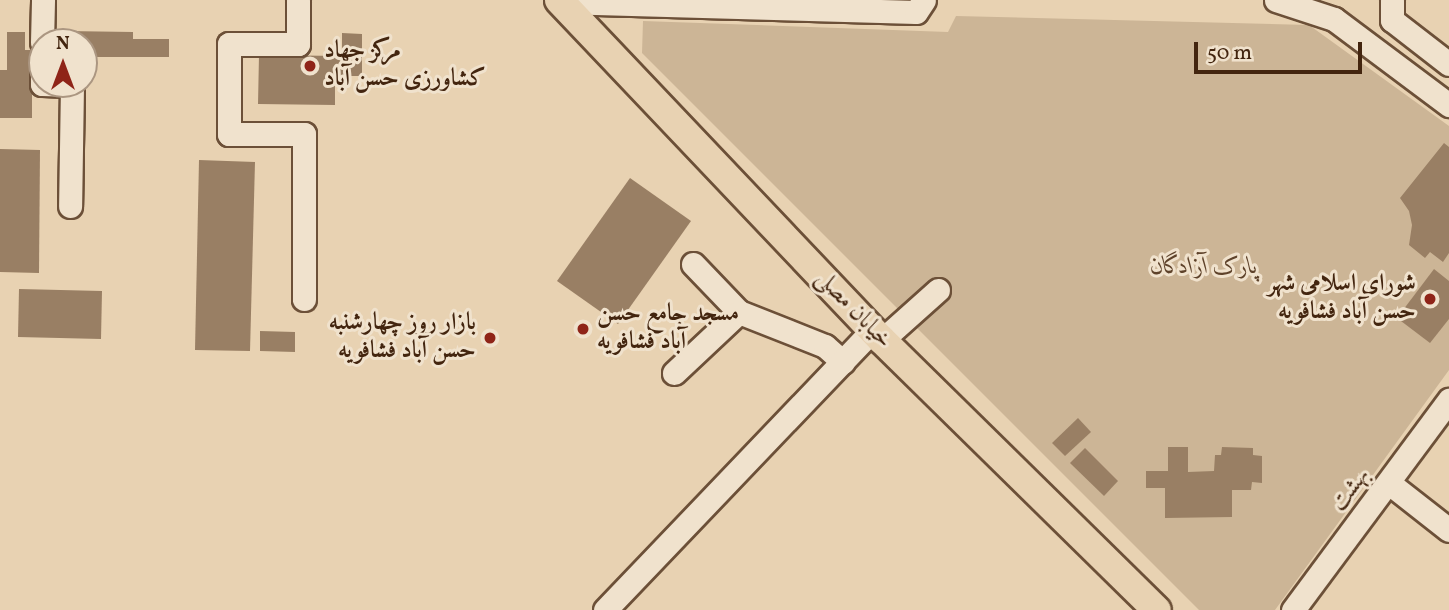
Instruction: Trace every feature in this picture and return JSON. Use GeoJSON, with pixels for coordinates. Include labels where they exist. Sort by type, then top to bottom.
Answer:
{"type":"FeatureCollection","features":[{"type":"Feature","properties":{"kind":"main road","name":"خیابان مصلی"},"geometry":{"type":"LineString","coordinates":[[560,1],[877,335],[1157,610]]}},
{"type":"Feature","properties":{"kind":"street"},"geometry":{"type":"LineString","coordinates":[[43,0],[43,28]]}},
{"type":"Feature","properties":{"kind":"street"},"geometry":{"type":"LineString","coordinates":[[298,0],[298,44],[229,44],[229,134],[304,134],[304,299]]}},
{"type":"Feature","properties":{"kind":"street"},"geometry":{"type":"LineString","coordinates":[[560,1],[916,12],[924,0]]}},
{"type":"Feature","properties":{"kind":"street"},"geometry":{"type":"LineString","coordinates":[[1276,0],[1334,19],[1449,105]]}},
{"type":"Feature","properties":{"kind":"street"},"geometry":{"type":"LineString","coordinates":[[1392,0],[1392,20],[1449,64]]}},
{"type":"Feature","properties":{"kind":"street"},"geometry":{"type":"LineString","coordinates":[[1401,68],[1395,54],[1399,45],[1406,41],[1421,42]]}},
{"type":"Feature","properties":{"kind":"street"},"geometry":{"type":"LineString","coordinates":[[70,206],[72,98]]}},
{"type":"Feature","properties":{"kind":"street"},"geometry":{"type":"LineString","coordinates":[[694,264],[739,312],[825,345],[843,362]]}},
{"type":"Feature","properties":{"kind":"street"},"geometry":{"type":"LineString","coordinates":[[605,610],[843,362],[938,290]]}},
{"type":"Feature","properties":{"kind":"street"},"geometry":{"type":"LineString","coordinates":[[674,373],[739,312]]}},
{"type":"Feature","properties":{"kind":"street","name":"بهشت"},"geometry":{"type":"LineString","coordinates":[[1293,610],[1449,400]]}},
{"type":"Feature","properties":{"kind":"street"},"geometry":{"type":"LineString","coordinates":[[1389,482],[1449,530]]}},
{"type":"Feature","properties":{"kind":"green space","name":"پارک آزادگان"},"geometry":{"type":"Polygon","coordinates":[[[956,16],[1309,25],[1449,126],[1449,370],[1275,610],[1199,610],[642,53],[643,21],[948,32],[956,16]]]}},
{"type":"Feature","properties":{"kind":"building"},"geometry":{"type":"Polygon","coordinates":[[[98,31],[133,32],[133,39],[169,39],[169,57],[98,57],[98,31]]]}},
{"type":"Feature","properties":{"kind":"building"},"geometry":{"type":"Polygon","coordinates":[[[7,32],[25,32],[25,50],[28,50],[28,98],[32,98],[32,118],[0,118],[0,70],[7,70],[7,32]]]}},
{"type":"Feature","properties":{"kind":"building","name":"مرکز جهاد کشاورزی حسن آباد"},"geometry":{"type":"Polygon","coordinates":[[[342,33],[362,34],[362,76],[335,76],[335,105],[258,104],[259,55],[342,56],[342,33]]]}},
{"type":"Feature","properties":{"kind":"building"},"geometry":{"type":"Polygon","coordinates":[[[1444,143],[1449,147],[1449,253],[1443,262],[1430,252],[1425,258],[1409,245],[1412,225],[1409,211],[1400,198],[1444,143]]]}},
{"type":"Feature","properties":{"kind":"building"},"geometry":{"type":"Polygon","coordinates":[[[0,149],[40,150],[39,273],[0,272],[0,149]]]}},
{"type":"Feature","properties":{"kind":"building"},"geometry":{"type":"Polygon","coordinates":[[[199,160],[255,162],[250,351],[195,350],[199,160]]]}},
{"type":"Feature","properties":{"kind":"building","name":"مسجد جامع حسن آباد فشافویه"},"geometry":{"type":"Polygon","coordinates":[[[630,178],[691,221],[618,324],[557,281],[630,178]]]}},
{"type":"Feature","properties":{"kind":"building","name":"شورای اسلامی شهر حسن آباد فشافویه"},"geometry":{"type":"Polygon","coordinates":[[[1434,269],[1449,281],[1449,319],[1430,343],[1397,318],[1434,269]]]}},
{"type":"Feature","properties":{"kind":"building"},"geometry":{"type":"Polygon","coordinates":[[[19,289],[102,291],[101,339],[18,337],[19,289]]]}},
{"type":"Feature","properties":{"kind":"building"},"geometry":{"type":"Polygon","coordinates":[[[260,331],[295,332],[295,352],[260,351],[260,331]]]}},
{"type":"Feature","properties":{"kind":"building"},"geometry":{"type":"Polygon","coordinates":[[[1078,418],[1091,432],[1065,456],[1052,443],[1078,418]]]}},
{"type":"Feature","properties":{"kind":"building"},"geometry":{"type":"Polygon","coordinates":[[[1168,447],[1188,447],[1188,472],[1214,471],[1215,455],[1221,455],[1222,447],[1253,448],[1253,455],[1262,456],[1262,483],[1252,482],[1251,490],[1232,490],[1232,517],[1165,518],[1165,488],[1146,488],[1146,471],[1168,471],[1168,447]]]}},
{"type":"Feature","properties":{"kind":"building"},"geometry":{"type":"Polygon","coordinates":[[[1085,448],[1118,481],[1104,496],[1070,463],[1085,448]]]}},
{"type":"Feature","properties":{"kind":"place","name":"مرکز جهاد کشاورزی حسن آباد"},"geometry":{"type":"Point","coordinates":[310,66]}},
{"type":"Feature","properties":{"kind":"place","name":"شورای اسلامی شهر حسن آباد فشافویه"},"geometry":{"type":"Point","coordinates":[1430,299]}},
{"type":"Feature","properties":{"kind":"place","name":"مسجد جامع حسن آباد فشافویه"},"geometry":{"type":"Point","coordinates":[583,329]}},
{"type":"Feature","properties":{"kind":"place","name":"بازار روز چهارشنبه حسن آباد فشافویه"},"geometry":{"type":"Point","coordinates":[490,338]}}]}
